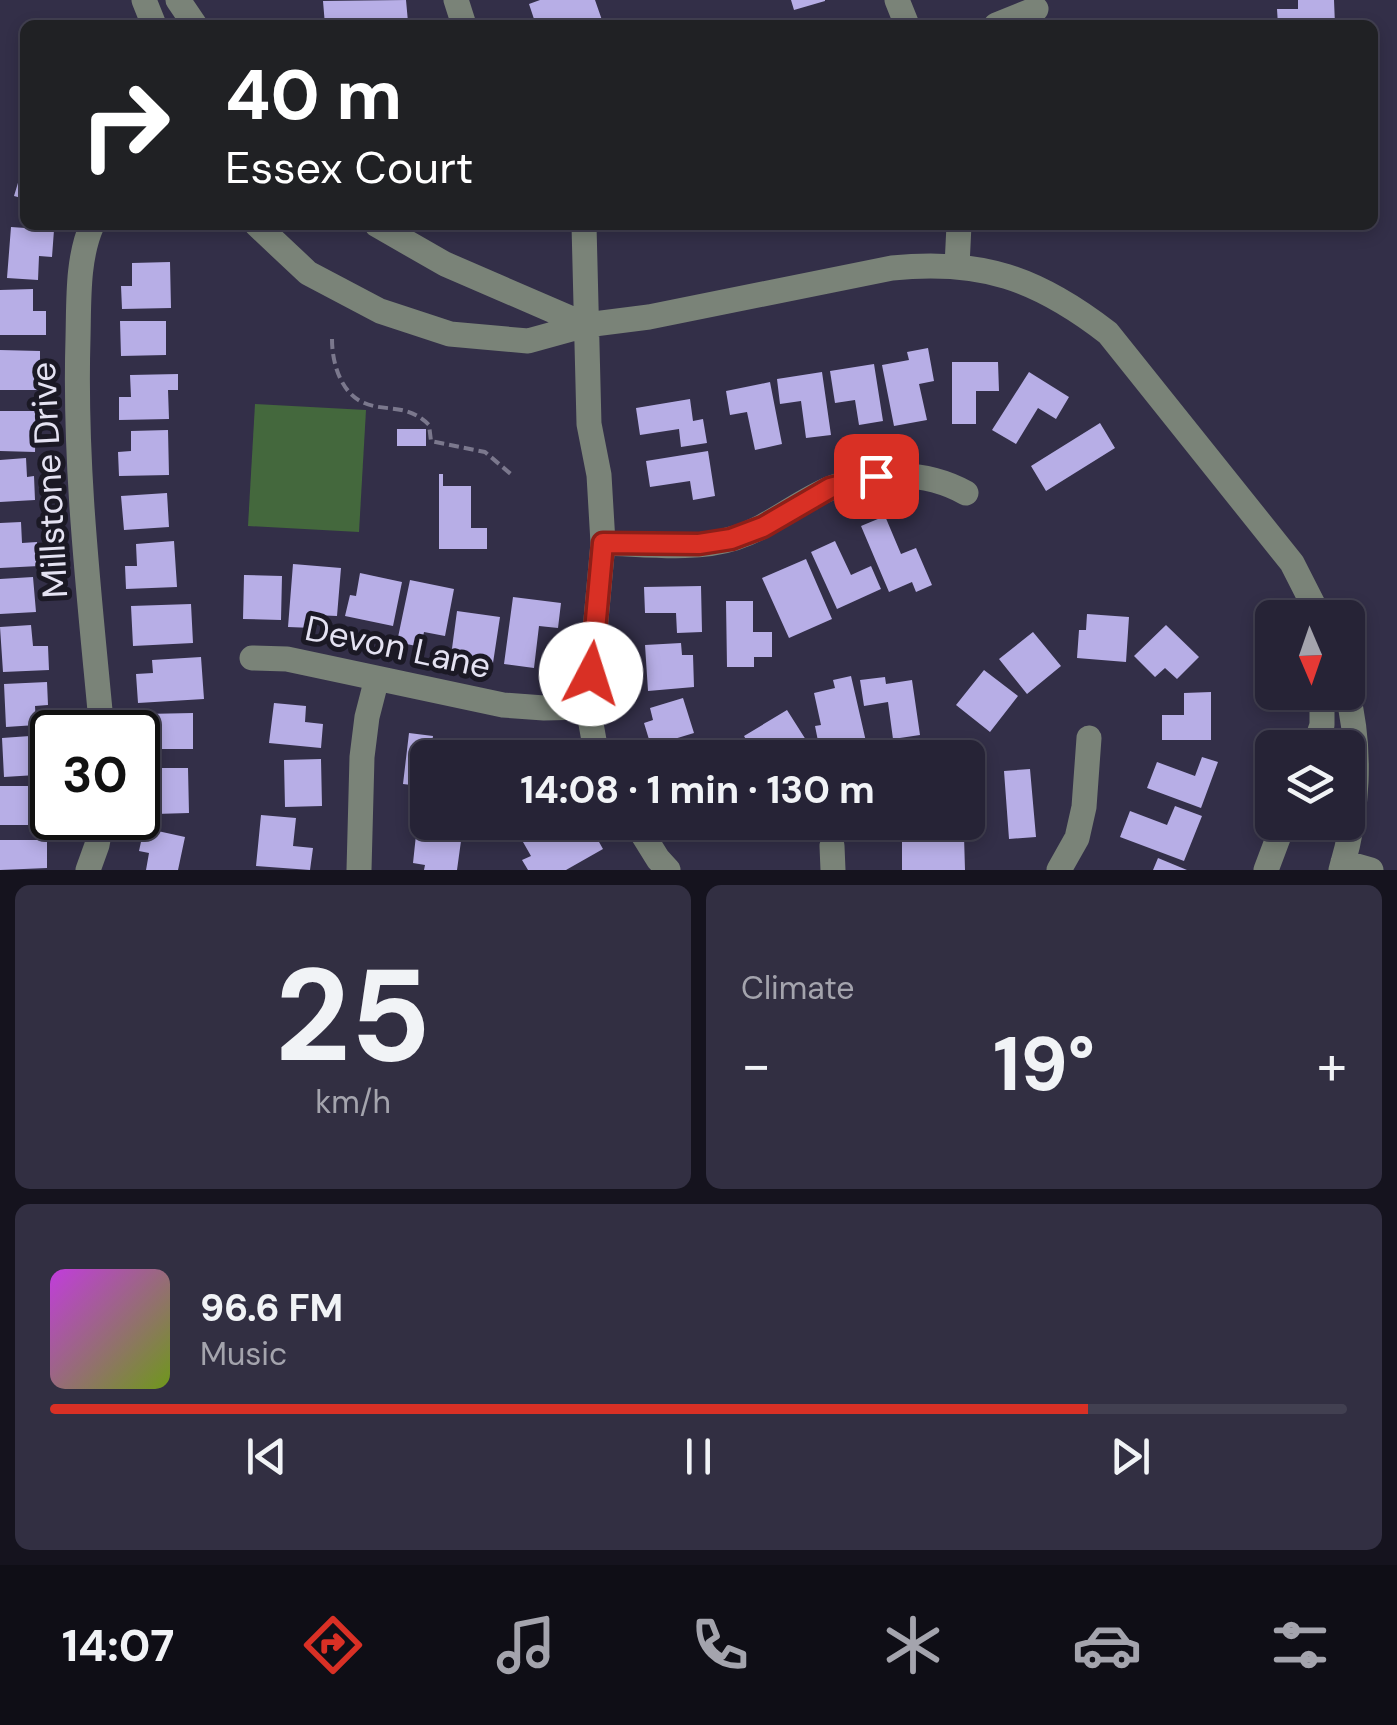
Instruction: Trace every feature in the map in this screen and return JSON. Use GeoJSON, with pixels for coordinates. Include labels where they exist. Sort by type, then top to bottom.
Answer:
{"type":"FeatureCollection","features":[{"type":"Feature","properties":{"kind":"street"},"geometry":{"type":"LineString","coordinates":[[1008,20],[1036,8]]}},
{"type":"Feature","properties":{"kind":"street","name":"Millstone Drive"},"geometry":{"type":"LineString","coordinates":[[90,230],[79,287],[77,382],[82,520],[100,710]]}},
{"type":"Feature","properties":{"kind":"street"},"geometry":{"type":"LineString","coordinates":[[262,230],[308,272],[380,311],[450,334],[528,341],[586,325],[649,317],[892,268],[957,266],[996,272],[1038,287],[1108,332],[1292,563],[1310,600]]}},
{"type":"Feature","properties":{"kind":"street"},"geometry":{"type":"LineString","coordinates":[[386,230],[445,264],[586,325]]}},
{"type":"Feature","properties":{"kind":"street"},"geometry":{"type":"LineString","coordinates":[[584,230],[589,424],[599,474],[603,543],[588,707],[594,740]]}},
{"type":"Feature","properties":{"kind":"street"},"geometry":{"type":"LineString","coordinates":[[957,266],[959,230]]}},
{"type":"Feature","properties":{"kind":"street"},"geometry":{"type":"LineString","coordinates":[[603,543],[699,544],[731,539],[763,527],[830,488],[876,476],[928,477],[966,493]]}},
{"type":"Feature","properties":{"kind":"street","name":"Devon Lane"},"geometry":{"type":"LineString","coordinates":[[252,658],[287,659],[503,705],[588,707]]}},
{"type":"Feature","properties":{"kind":"street"},"geometry":{"type":"LineString","coordinates":[[358,870],[362,757],[377,678]]}},
{"type":"Feature","properties":{"kind":"street"},"geometry":{"type":"LineString","coordinates":[[1352,710],[1356,772],[1352,825],[1342,866],[1370,870]]}},
{"type":"Feature","properties":{"kind":"street"},"geometry":{"type":"LineString","coordinates":[[1059,870],[1077,838],[1084,807],[1089,738]]}},
{"type":"Feature","properties":{"kind":"street"},"geometry":{"type":"LineString","coordinates":[[88,870],[98,840]]}},
{"type":"Feature","properties":{"kind":"street"},"geometry":{"type":"LineString","coordinates":[[646,840],[668,870]]}},
{"type":"Feature","properties":{"kind":"street"},"geometry":{"type":"LineString","coordinates":[[1266,870],[1277,840]]}},
{"type":"Feature","properties":{"kind":"path"},"geometry":{"type":"LineString","coordinates":[[332,339],[338,374],[356,397],[418,416],[429,425],[430,441],[484,452],[512,474]]}},
{"type":"Feature","properties":{"kind":"green space"},"geometry":{"type":"Polygon","coordinates":[[[255,404],[366,410],[359,532],[248,526],[255,404]]]}},
{"type":"Feature","properties":{"kind":"building"},"geometry":{"type":"Polygon","coordinates":[[[406,0],[408,20],[325,20],[323,1],[406,0]]]}},
{"type":"Feature","properties":{"kind":"building"},"geometry":{"type":"Polygon","coordinates":[[[540,0],[595,0],[602,20],[534,20],[529,4],[540,0]]]}},
{"type":"Feature","properties":{"kind":"building"},"geometry":{"type":"Polygon","coordinates":[[[791,0],[825,0],[825,1],[794,10],[791,0]]]}},
{"type":"Feature","properties":{"kind":"building"},"geometry":{"type":"Polygon","coordinates":[[[1298,0],[1334,0],[1335,20],[1278,20],[1277,9],[1298,9],[1298,0]]]}},
{"type":"Feature","properties":{"kind":"building"},"geometry":{"type":"Polygon","coordinates":[[[20,176],[20,198],[14,196],[20,176]]]}},
{"type":"Feature","properties":{"kind":"building"},"geometry":{"type":"Polygon","coordinates":[[[11,227],[54,230],[52,257],[39,256],[38,280],[7,278],[11,227]]]}},
{"type":"Feature","properties":{"kind":"building"},"geometry":{"type":"Polygon","coordinates":[[[170,262],[171,308],[122,309],[121,286],[132,286],[132,263],[170,262]]]}},
{"type":"Feature","properties":{"kind":"building"},"geometry":{"type":"Polygon","coordinates":[[[33,289],[33,311],[46,311],[46,335],[0,335],[0,290],[33,289]]]}},
{"type":"Feature","properties":{"kind":"building"},"geometry":{"type":"Polygon","coordinates":[[[120,321],[166,321],[166,355],[121,356],[120,321]]]}},
{"type":"Feature","properties":{"kind":"building"},"geometry":{"type":"Polygon","coordinates":[[[928,348],[934,381],[919,384],[927,420],[894,426],[882,365],[909,360],[907,352],[928,348]]]}},
{"type":"Feature","properties":{"kind":"building"},"geometry":{"type":"Polygon","coordinates":[[[0,350],[40,351],[40,390],[0,390],[0,350]]]}},
{"type":"Feature","properties":{"kind":"building"},"geometry":{"type":"Polygon","coordinates":[[[952,362],[998,362],[999,391],[976,391],[976,424],[952,424],[952,362]]]}},
{"type":"Feature","properties":{"kind":"building"},"geometry":{"type":"Polygon","coordinates":[[[874,364],[883,421],[859,425],[855,400],[835,403],[830,371],[874,364]]]}},
{"type":"Feature","properties":{"kind":"building"},"geometry":{"type":"Polygon","coordinates":[[[822,372],[831,435],[806,438],[801,401],[780,404],[777,379],[822,372]]]}},
{"type":"Feature","properties":{"kind":"building"},"geometry":{"type":"Polygon","coordinates":[[[1029,372],[1069,397],[1056,419],[1038,408],[1016,444],[992,430],[1029,372]]]}},
{"type":"Feature","properties":{"kind":"building"},"geometry":{"type":"Polygon","coordinates":[[[178,374],[178,390],[168,390],[169,419],[119,420],[119,397],[131,397],[130,375],[178,374]]]}},
{"type":"Feature","properties":{"kind":"building"},"geometry":{"type":"Polygon","coordinates":[[[770,382],[782,444],[755,450],[747,412],[730,415],[726,391],[770,382]]]}},
{"type":"Feature","properties":{"kind":"building"},"geometry":{"type":"Polygon","coordinates":[[[690,399],[693,421],[703,419],[707,443],[681,447],[679,429],[640,435],[636,408],[690,399]]]}},
{"type":"Feature","properties":{"kind":"building"},"geometry":{"type":"Polygon","coordinates":[[[0,411],[36,411],[35,452],[0,451],[0,411]]]}},
{"type":"Feature","properties":{"kind":"building"},"geometry":{"type":"Polygon","coordinates":[[[1100,423],[1115,448],[1046,491],[1031,466],[1100,423]]]}},
{"type":"Feature","properties":{"kind":"building"},"geometry":{"type":"Polygon","coordinates":[[[397,429],[426,429],[426,446],[397,446],[397,429]]]}},
{"type":"Feature","properties":{"kind":"building"},"geometry":{"type":"Polygon","coordinates":[[[168,430],[169,475],[119,476],[118,452],[131,451],[131,431],[168,430]]]}},
{"type":"Feature","properties":{"kind":"building"},"geometry":{"type":"Polygon","coordinates":[[[708,451],[715,496],[693,500],[690,481],[650,487],[646,461],[708,451]]]}},
{"type":"Feature","properties":{"kind":"building"},"geometry":{"type":"Polygon","coordinates":[[[26,458],[27,477],[34,476],[35,500],[0,502],[0,460],[26,458]]]}},
{"type":"Feature","properties":{"kind":"building"},"geometry":{"type":"Polygon","coordinates":[[[439,474],[443,474],[443,486],[471,486],[471,528],[487,528],[487,549],[439,549],[439,474]]]}},
{"type":"Feature","properties":{"kind":"building"},"geometry":{"type":"Polygon","coordinates":[[[167,493],[169,527],[124,530],[121,496],[167,493]]]}},
{"type":"Feature","properties":{"kind":"building"},"geometry":{"type":"Polygon","coordinates":[[[885,516],[901,554],[916,548],[932,585],[916,592],[912,582],[889,592],[861,526],[885,516]]]}},
{"type":"Feature","properties":{"kind":"building"},"geometry":{"type":"Polygon","coordinates":[[[21,522],[22,543],[37,542],[39,566],[0,568],[0,523],[21,522]]]}},
{"type":"Feature","properties":{"kind":"building"},"geometry":{"type":"Polygon","coordinates":[[[174,541],[177,587],[126,589],[125,566],[137,566],[136,544],[174,541]]]}},
{"type":"Feature","properties":{"kind":"building"},"geometry":{"type":"Polygon","coordinates":[[[835,541],[851,575],[871,566],[881,589],[837,609],[811,552],[835,541]]]}},
{"type":"Feature","properties":{"kind":"building"},"geometry":{"type":"Polygon","coordinates":[[[806,559],[832,619],[789,638],[762,578],[806,559]]]}},
{"type":"Feature","properties":{"kind":"building"},"geometry":{"type":"Polygon","coordinates":[[[293,564],[341,568],[337,616],[314,615],[313,628],[288,627],[293,564]]]}},
{"type":"Feature","properties":{"kind":"building"},"geometry":{"type":"Polygon","coordinates":[[[360,573],[402,582],[393,626],[345,616],[350,595],[356,596],[360,573]]]}},
{"type":"Feature","properties":{"kind":"building"},"geometry":{"type":"Polygon","coordinates":[[[244,575],[282,576],[281,620],[243,619],[244,575]]]}},
{"type":"Feature","properties":{"kind":"building"},"geometry":{"type":"Polygon","coordinates":[[[33,577],[36,612],[0,614],[0,579],[33,577]]]}},
{"type":"Feature","properties":{"kind":"building"},"geometry":{"type":"Polygon","coordinates":[[[410,580],[454,589],[445,636],[424,632],[421,647],[397,642],[410,580]]]}},
{"type":"Feature","properties":{"kind":"building"},"geometry":{"type":"Polygon","coordinates":[[[701,586],[702,632],[677,633],[676,613],[645,613],[644,587],[701,586]]]}},
{"type":"Feature","properties":{"kind":"building"},"geometry":{"type":"Polygon","coordinates":[[[513,597],[561,603],[558,628],[539,626],[534,668],[504,664],[513,597]]]}},
{"type":"Feature","properties":{"kind":"building"},"geometry":{"type":"Polygon","coordinates":[[[726,601],[753,601],[753,632],[772,632],[772,657],[754,657],[754,667],[727,667],[726,601]]]}},
{"type":"Feature","properties":{"kind":"building"},"geometry":{"type":"Polygon","coordinates":[[[191,604],[193,643],[133,646],[131,606],[191,604]]]}},
{"type":"Feature","properties":{"kind":"building"},"geometry":{"type":"Polygon","coordinates":[[[457,611],[500,617],[493,663],[451,656],[457,611]]]}},
{"type":"Feature","properties":{"kind":"building"},"geometry":{"type":"Polygon","coordinates":[[[1087,614],[1129,617],[1126,662],[1077,658],[1079,630],[1086,630],[1087,614]]]}},
{"type":"Feature","properties":{"kind":"building"},"geometry":{"type":"Polygon","coordinates":[[[31,625],[33,646],[48,646],[49,670],[3,672],[0,627],[31,625]]]}},
{"type":"Feature","properties":{"kind":"building"},"geometry":{"type":"Polygon","coordinates":[[[1166,625],[1199,657],[1177,679],[1165,668],[1155,677],[1134,656],[1166,625]]]}},
{"type":"Feature","properties":{"kind":"building"},"geometry":{"type":"Polygon","coordinates":[[[1033,632],[1061,666],[1027,694],[999,659],[1033,632]]]}},
{"type":"Feature","properties":{"kind":"building"},"geometry":{"type":"Polygon","coordinates":[[[681,643],[682,655],[693,655],[694,687],[648,691],[645,645],[681,643]]]}},
{"type":"Feature","properties":{"kind":"building"},"geometry":{"type":"Polygon","coordinates":[[[201,657],[204,699],[138,703],[136,674],[153,673],[152,660],[201,657]]]}},
{"type":"Feature","properties":{"kind":"building"},"geometry":{"type":"Polygon","coordinates":[[[984,670],[1018,696],[990,732],[956,705],[984,670]]]}},
{"type":"Feature","properties":{"kind":"building"},"geometry":{"type":"Polygon","coordinates":[[[851,676],[866,740],[818,740],[815,726],[821,725],[814,693],[835,688],[833,680],[851,676]]]}},
{"type":"Feature","properties":{"kind":"building"},"geometry":{"type":"Polygon","coordinates":[[[885,677],[886,684],[912,680],[920,735],[893,739],[888,702],[864,706],[860,680],[885,677]]]}},
{"type":"Feature","properties":{"kind":"building"},"geometry":{"type":"Polygon","coordinates":[[[47,682],[48,705],[30,710],[30,725],[6,727],[4,684],[47,682]]]}},
{"type":"Feature","properties":{"kind":"building"},"geometry":{"type":"Polygon","coordinates":[[[1211,692],[1211,740],[1162,740],[1162,715],[1184,715],[1184,693],[1211,692]]]}},
{"type":"Feature","properties":{"kind":"building"},"geometry":{"type":"Polygon","coordinates":[[[683,698],[694,733],[671,740],[649,740],[644,723],[653,720],[650,708],[683,698]]]}},
{"type":"Feature","properties":{"kind":"building"},"geometry":{"type":"Polygon","coordinates":[[[274,703],[306,706],[305,722],[323,724],[321,748],[269,743],[274,703]]]}},
{"type":"Feature","properties":{"kind":"building"},"geometry":{"type":"Polygon","coordinates":[[[787,710],[806,740],[746,740],[744,736],[787,710]]]}},
{"type":"Feature","properties":{"kind":"building"},"geometry":{"type":"Polygon","coordinates":[[[193,713],[193,749],[160,749],[160,714],[193,713]]]}},
{"type":"Feature","properties":{"kind":"building"},"geometry":{"type":"Polygon","coordinates":[[[409,733],[433,736],[432,740],[410,740],[410,785],[403,784],[409,733]]]}},
{"type":"Feature","properties":{"kind":"building"},"geometry":{"type":"Polygon","coordinates":[[[30,736],[30,775],[4,777],[2,738],[30,736]]]}},
{"type":"Feature","properties":{"kind":"building"},"geometry":{"type":"Polygon","coordinates":[[[1202,757],[1218,762],[1201,808],[1147,788],[1157,762],[1195,776],[1202,757]]]}},
{"type":"Feature","properties":{"kind":"building"},"geometry":{"type":"Polygon","coordinates":[[[321,759],[322,806],[285,807],[284,760],[321,759]]]}},
{"type":"Feature","properties":{"kind":"building"},"geometry":{"type":"Polygon","coordinates":[[[160,768],[188,768],[189,813],[160,814],[160,768]]]}},
{"type":"Feature","properties":{"kind":"building"},"geometry":{"type":"Polygon","coordinates":[[[1030,769],[1036,837],[1009,839],[1004,771],[1030,769]]]}},
{"type":"Feature","properties":{"kind":"building"},"geometry":{"type":"Polygon","coordinates":[[[0,786],[30,786],[30,825],[0,825],[0,786]]]}},
{"type":"Feature","properties":{"kind":"building"},"geometry":{"type":"Polygon","coordinates":[[[1175,806],[1202,816],[1184,861],[1120,837],[1130,811],[1167,825],[1175,806]]]}},
{"type":"Feature","properties":{"kind":"building"},"geometry":{"type":"Polygon","coordinates":[[[261,815],[296,818],[293,846],[313,848],[310,870],[256,866],[261,815]]]}},
{"type":"Feature","properties":{"kind":"building"},"geometry":{"type":"Polygon","coordinates":[[[160,832],[185,837],[178,870],[146,870],[149,853],[139,851],[141,840],[160,840],[160,832]]]}},
{"type":"Feature","properties":{"kind":"building"},"geometry":{"type":"Polygon","coordinates":[[[0,840],[47,840],[47,868],[0,870],[0,840]]]}},
{"type":"Feature","properties":{"kind":"building"},"geometry":{"type":"Polygon","coordinates":[[[415,840],[461,841],[457,870],[424,870],[425,865],[413,863],[415,840]]]}},
{"type":"Feature","properties":{"kind":"building"},"geometry":{"type":"Polygon","coordinates":[[[598,840],[603,849],[566,870],[528,870],[522,860],[531,856],[523,842],[598,840]]]}},
{"type":"Feature","properties":{"kind":"building"},"geometry":{"type":"Polygon","coordinates":[[[902,840],[964,840],[965,870],[902,870],[902,840]]]}},
{"type":"Feature","properties":{"kind":"building"},"geometry":{"type":"Polygon","coordinates":[[[1158,858],[1187,870],[1153,870],[1158,858]]]}},
{"type":"Feature","properties":{"kind":"route"},"geometry":{"type":"LineString","coordinates":[[591,674],[603,543],[699,544],[731,539],[763,527],[830,488],[876,476]]}}]}
